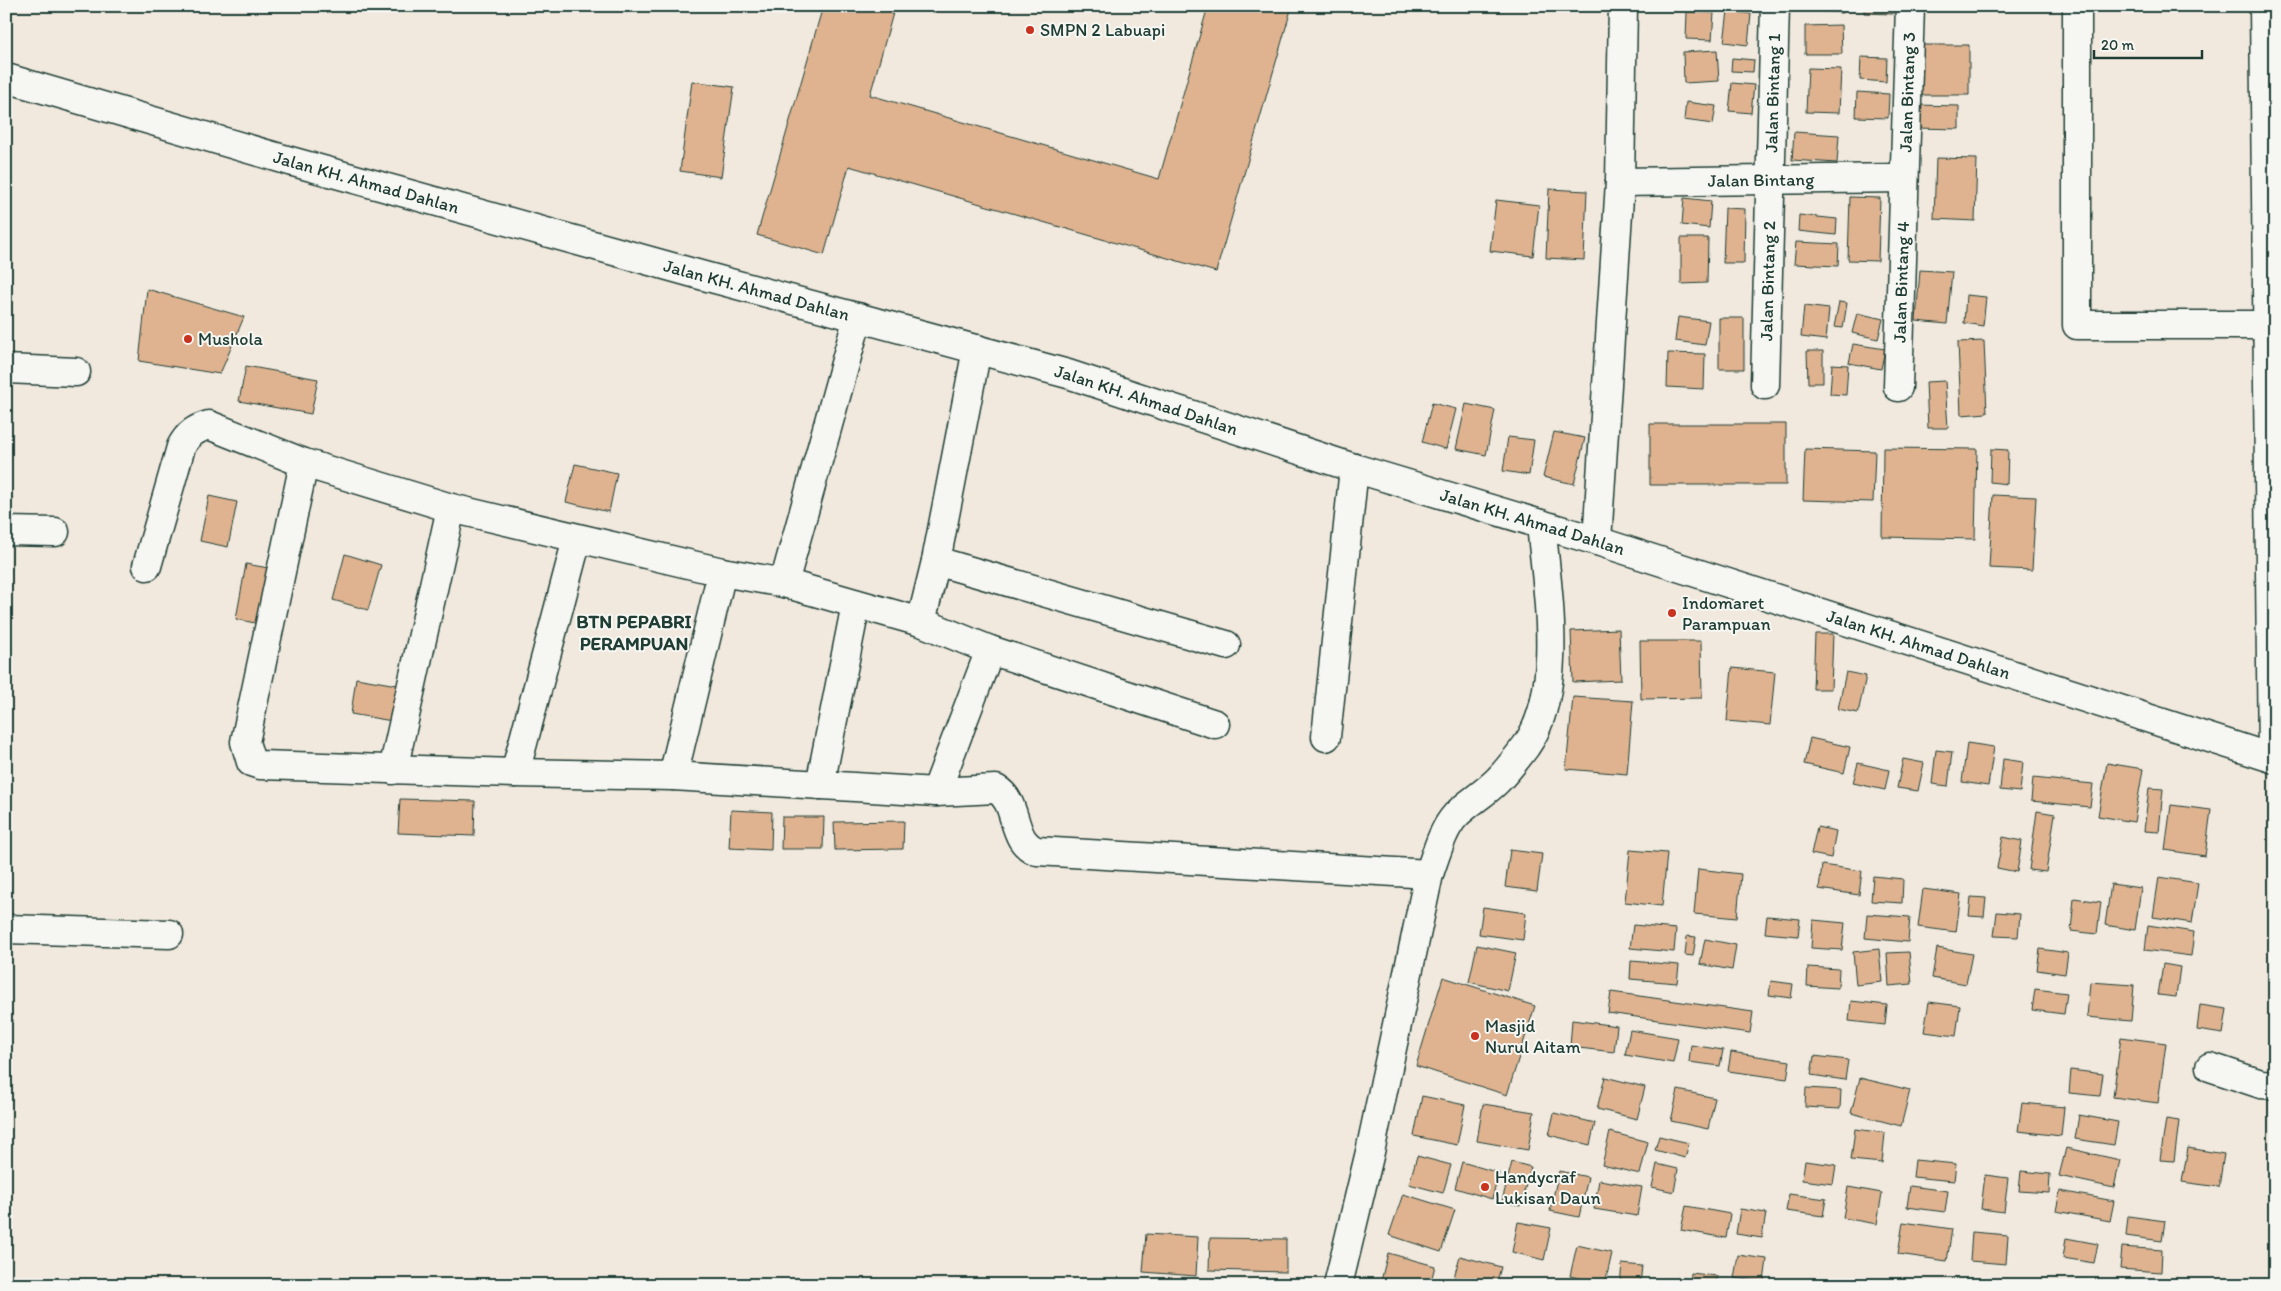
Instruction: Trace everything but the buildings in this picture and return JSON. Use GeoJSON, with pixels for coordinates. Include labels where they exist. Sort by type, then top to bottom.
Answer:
{"type":"FeatureCollection","features":[{"type":"Feature","properties":{"kind":"street"},"geometry":{"type":"LineString","coordinates":[[1597,541],[1620,182],[1623,6]]}},
{"type":"Feature","properties":{"kind":"street","name":"Jalan Bintang 1"},"geometry":{"type":"LineString","coordinates":[[1769,178],[1776,6]]}},
{"type":"Feature","properties":{"kind":"street","name":"Jalan Bintang 3"},"geometry":{"type":"LineString","coordinates":[[1904,178],[1910,6]]}},
{"type":"Feature","properties":{"kind":"street"},"geometry":{"type":"LineString","coordinates":[[2077,6],[2077,325],[2267,325]]}},
{"type":"Feature","properties":{"kind":"street"},"geometry":{"type":"LineString","coordinates":[[2264,6],[2273,758]]}},
{"type":"Feature","properties":{"kind":"street","name":"Jalan KH. Ahmad Dahlan"},"geometry":{"type":"LineString","coordinates":[[6,78],[290,161],[1068,374],[1354,468],[1597,541],[2273,758]]}},
{"type":"Feature","properties":{"kind":"street","name":"Jalan Bintang"},"geometry":{"type":"LineString","coordinates":[[1620,182],[1769,178],[1904,178]]}},
{"type":"Feature","properties":{"kind":"street","name":"Jalan Bintang 2"},"geometry":{"type":"LineString","coordinates":[[1765,385],[1769,178]]}},
{"type":"Feature","properties":{"kind":"street","name":"Jalan Bintang 4"},"geometry":{"type":"LineString","coordinates":[[1898,387],[1904,178]]}},
{"type":"Feature","properties":{"kind":"street"},"geometry":{"type":"LineString","coordinates":[[784,583],[858,317]]}},
{"type":"Feature","properties":{"kind":"street"},"geometry":{"type":"LineString","coordinates":[[921,622],[936,561],[977,349]]}},
{"type":"Feature","properties":{"kind":"street"},"geometry":{"type":"LineString","coordinates":[[6,369],[76,372]]}},
{"type":"Feature","properties":{"kind":"street"},"geometry":{"type":"LineString","coordinates":[[147,566],[181,447],[186,436],[198,428],[209,425],[304,464],[451,508],[722,572],[784,583],[921,622],[990,650],[1216,724]]}},
{"type":"Feature","properties":{"kind":"street"},"geometry":{"type":"LineString","coordinates":[[304,464],[245,742],[251,762],[260,765],[394,770],[673,776],[936,792],[996,789],[1006,798],[1022,840],[1029,848],[1038,851],[1429,874]]}},
{"type":"Feature","properties":{"kind":"street"},"geometry":{"type":"LineString","coordinates":[[1326,737],[1354,468]]}},
{"type":"Feature","properties":{"kind":"street"},"geometry":{"type":"LineString","coordinates":[[394,770],[451,508]]}},
{"type":"Feature","properties":{"kind":"street"},"geometry":{"type":"LineString","coordinates":[[1338,1285],[1370,1152],[1429,874],[1443,838],[1455,816],[1496,782],[1527,745],[1538,722],[1550,680],[1548,599],[1541,524]]}},
{"type":"Feature","properties":{"kind":"street"},"geometry":{"type":"LineString","coordinates":[[6,530],[55,532]]}},
{"type":"Feature","properties":{"kind":"street"},"geometry":{"type":"LineString","coordinates":[[516,773],[577,539]]}},
{"type":"Feature","properties":{"kind":"street"},"geometry":{"type":"LineString","coordinates":[[936,561],[1226,646]]}},
{"type":"Feature","properties":{"kind":"street"},"geometry":{"type":"LineString","coordinates":[[673,776],[722,572]]}},
{"type":"Feature","properties":{"kind":"street"},"geometry":{"type":"LineString","coordinates":[[820,785],[856,604]]}},
{"type":"Feature","properties":{"kind":"street"},"geometry":{"type":"LineString","coordinates":[[936,792],[990,650]]}},
{"type":"Feature","properties":{"kind":"street"},"geometry":{"type":"LineString","coordinates":[[6,929],[168,934]]}},
{"type":"Feature","properties":{"kind":"street"},"geometry":{"type":"LineString","coordinates":[[2210,1067],[2261,1084],[2275,1085]]}},
{"type":"Feature","properties":{"kind":"place","name":"SMPN 2 Labuapi"},"geometry":{"type":"Point","coordinates":[1030,30]}},
{"type":"Feature","properties":{"kind":"place","name":"Mushola"},"geometry":{"type":"Point","coordinates":[188,339]}},
{"type":"Feature","properties":{"kind":"place","name":"Indomaret Parampuan"},"geometry":{"type":"Point","coordinates":[1672,613]}},
{"type":"Feature","properties":{"kind":"place","name":"Masjid Nurul Aitam"},"geometry":{"type":"Point","coordinates":[1475,1036]}},
{"type":"Feature","properties":{"kind":"place","name":"Handycraf Lukisan Daun"},"geometry":{"type":"Point","coordinates":[1485,1187]}},
{"type":"Feature","properties":{"kind":"district","name":"BTN PEPABRI PERAMPUAN"},"geometry":{"type":"Point","coordinates":[634,632]}}]}
